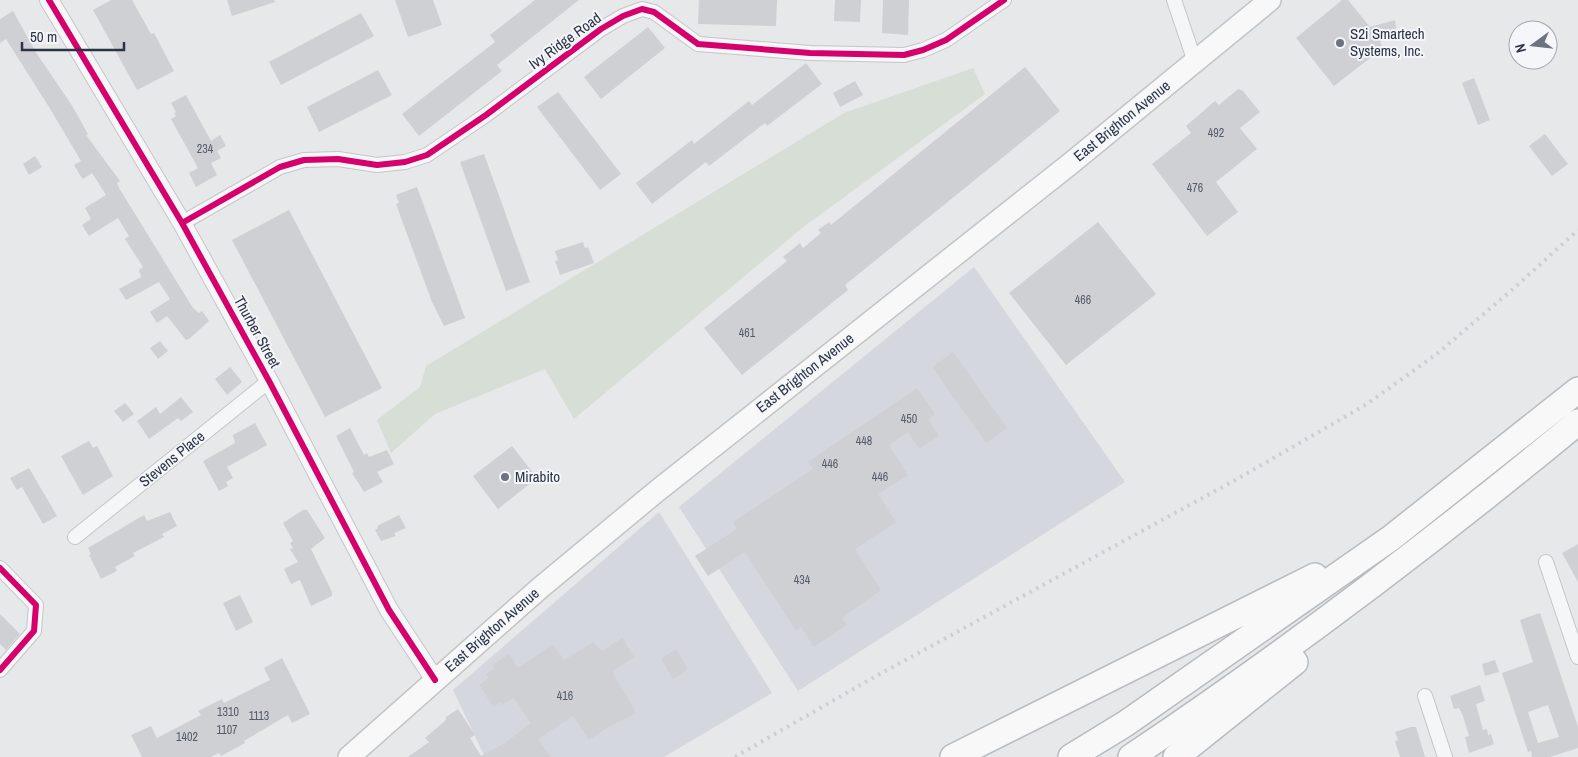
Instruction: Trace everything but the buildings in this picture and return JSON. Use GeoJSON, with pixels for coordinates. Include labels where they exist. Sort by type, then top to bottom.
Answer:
{"type":"FeatureCollection","features":[{"type":"Feature","properties":{"kind":"highway"},"geometry":{"type":"LineString","coordinates":[[1071,757],[1132,718],[1391,538],[1578,390]]}},
{"type":"Feature","properties":{"kind":"highway"},"geometry":{"type":"LineString","coordinates":[[1131,757],[1222,696],[1380,580],[1578,422]]}},
{"type":"Feature","properties":{"kind":"highway"},"geometry":{"type":"LineString","coordinates":[[953,757],[1391,538]]}},
{"type":"Feature","properties":{"kind":"highway"},"geometry":{"type":"LineString","coordinates":[[1176,757],[1326,636],[1380,580]]}},
{"type":"Feature","properties":{"kind":"main road","name":"East Brighton Avenue"},"geometry":{"type":"LineString","coordinates":[[349,757],[540,588],[710,448],[1070,164],[1270,0]]}},
{"type":"Feature","properties":{"kind":"street","name":"Thurber Street"},"geometry":{"type":"LineString","coordinates":[[50,0],[182,223],[269,381],[389,610],[435,680]]}},
{"type":"Feature","properties":{"kind":"street","name":"Ivy Ridge Road"},"geometry":{"type":"LineString","coordinates":[[182,223],[280,167],[304,160],[338,160],[377,165],[405,162],[426,155],[486,115],[601,29],[622,16],[642,9],[654,12],[698,44],[810,53],[904,55],[923,50],[946,40],[1004,0]]}},
{"type":"Feature","properties":{"kind":"street"},"geometry":{"type":"LineString","coordinates":[[1174,0],[1194,62]]}},
{"type":"Feature","properties":{"kind":"street","name":"Stevens Place"},"geometry":{"type":"LineString","coordinates":[[75,537],[269,381]]}},
{"type":"Feature","properties":{"kind":"street"},"geometry":{"type":"LineString","coordinates":[[1546,562],[1578,657]]}},
{"type":"Feature","properties":{"kind":"street"},"geometry":{"type":"LineString","coordinates":[[0,568],[36,605],[34,631],[0,670]]}},
{"type":"Feature","properties":{"kind":"street"},"geometry":{"type":"LineString","coordinates":[[1425,696],[1445,757]]}},
{"type":"Feature","properties":{"kind":"shaded area"},"geometry":{"type":"Polygon","coordinates":[[[973,68],[985,94],[802,228],[574,419],[545,369],[435,414],[391,453],[377,420],[420,387],[426,366],[844,113],[973,68]]]}},
{"type":"Feature","properties":{"kind":"shaded area"},"geometry":{"type":"Polygon","coordinates":[[[974,267],[1125,482],[798,691],[679,507],[974,267]]]}},
{"type":"Feature","properties":{"kind":"shaded area"},"geometry":{"type":"Polygon","coordinates":[[[659,512],[772,693],[664,757],[485,757],[453,690],[659,512]]]}},
{"type":"Feature","properties":{"kind":"railway"},"geometry":{"type":"LineString","coordinates":[[735,757],[869,680],[1239,478],[1367,404],[1438,353],[1578,230]]}},
{"type":"Feature","properties":{"kind":"cycle path"},"geometry":{"type":"LineString","coordinates":[[49,0],[182,223],[269,381],[389,610],[435,680]]}},
{"type":"Feature","properties":{"kind":"cycle path"},"geometry":{"type":"LineString","coordinates":[[182,223],[280,167],[304,160],[338,159],[377,165],[405,162],[427,155],[486,115],[601,29],[623,16],[642,9],[654,12],[698,44],[810,53],[904,55],[923,50],[946,40],[1004,0]]}},
{"type":"Feature","properties":{"kind":"cycle path"},"geometry":{"type":"LineString","coordinates":[[0,568],[36,605],[34,631],[0,670]]}},
{"type":"Feature","properties":{"kind":"place","name":"S2i Smartech Systems, Inc."},"geometry":{"type":"Point","coordinates":[1340,43]}},
{"type":"Feature","properties":{"kind":"place","name":"Mirabito"},"geometry":{"type":"Point","coordinates":[505,477]}}]}
